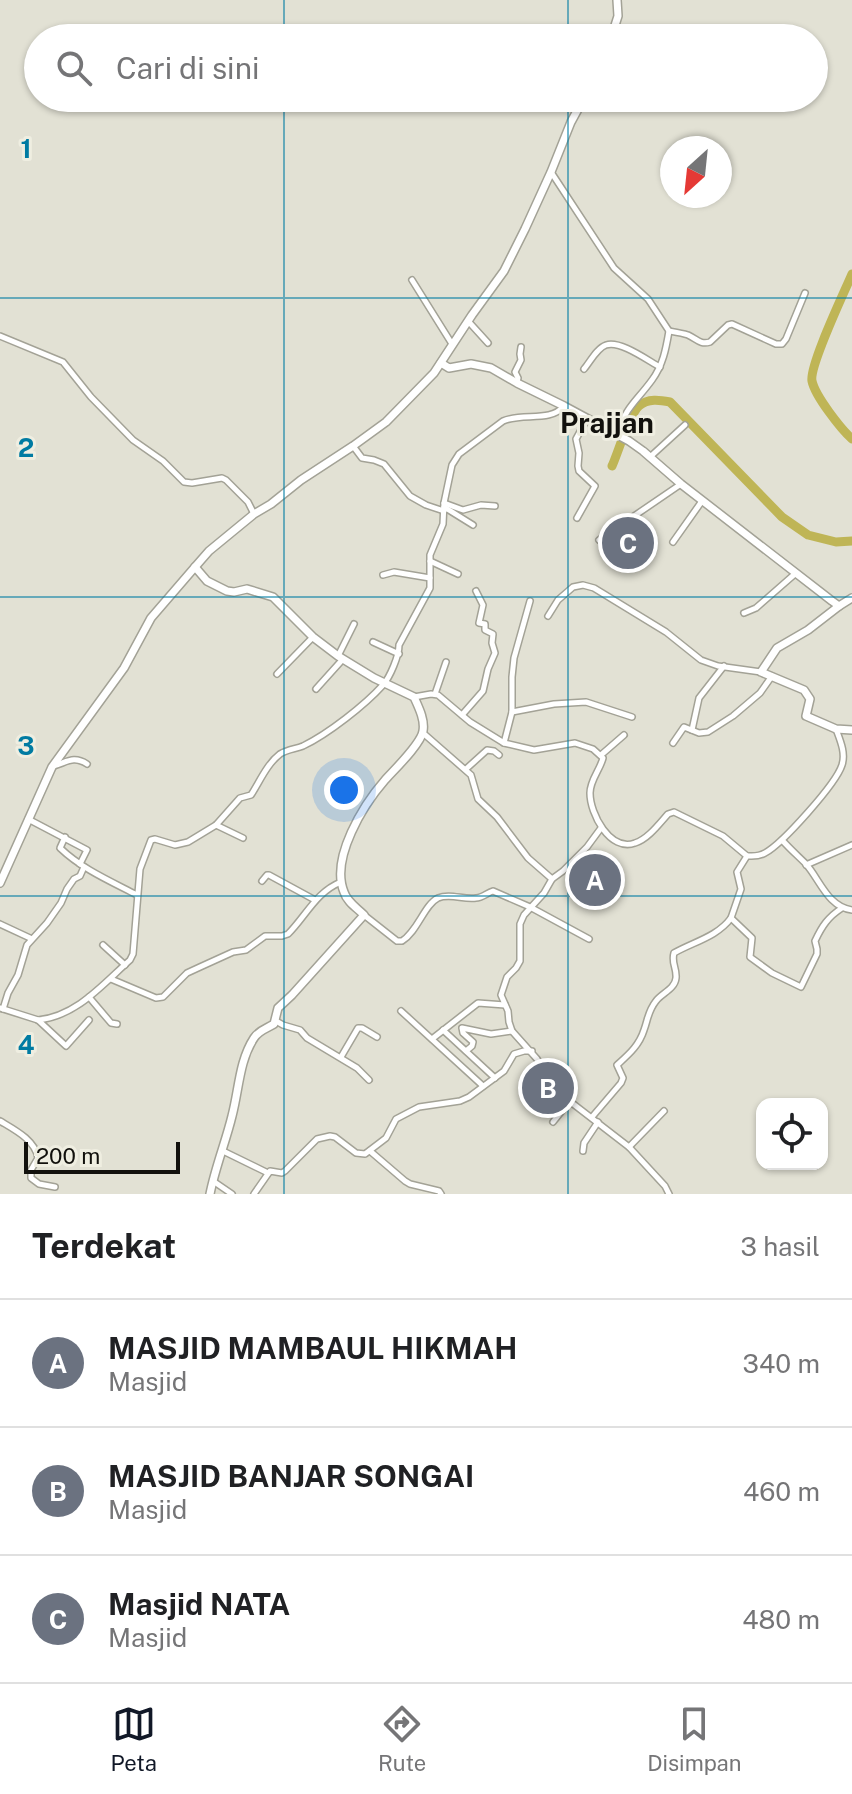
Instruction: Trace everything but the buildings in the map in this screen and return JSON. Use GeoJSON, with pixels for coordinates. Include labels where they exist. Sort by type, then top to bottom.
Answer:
{"type":"FeatureCollection","features":[{"type":"Feature","properties":{"kind":"street"},"geometry":{"type":"LineString","coordinates":[[615,24],[617,0]]}},
{"type":"Feature","properties":{"kind":"street"},"geometry":{"type":"LineString","coordinates":[[0,883],[52,767],[124,668],[151,618],[209,551],[254,514],[386,422],[441,363],[504,271],[576,112]]}},
{"type":"Feature","properties":{"kind":"street"},"geometry":{"type":"LineString","coordinates":[[551,172],[614,268],[650,301],[669,331],[660,367],[629,408],[619,436]]}},
{"type":"Feature","properties":{"kind":"street"},"geometry":{"type":"LineString","coordinates":[[412,280],[452,344]]}},
{"type":"Feature","properties":{"kind":"street"},"geometry":{"type":"LineString","coordinates":[[669,331],[707,344],[732,324],[782,344],[805,293]]}},
{"type":"Feature","properties":{"kind":"street"},"geometry":{"type":"LineString","coordinates":[[468,321],[488,343]]}},
{"type":"Feature","properties":{"kind":"street"},"geometry":{"type":"LineString","coordinates":[[0,336],[63,362],[91,397],[133,440],[163,461],[184,482],[222,478],[248,502],[254,514]]}},
{"type":"Feature","properties":{"kind":"street"},"geometry":{"type":"LineString","coordinates":[[584,369],[601,347],[607,345],[624,347],[660,367]]}},
{"type":"Feature","properties":{"kind":"street"},"geometry":{"type":"LineString","coordinates":[[517,383],[515,372],[521,360],[521,347]]}},
{"type":"Feature","properties":{"kind":"street"},"geometry":{"type":"LineString","coordinates":[[441,363],[449,368],[471,364],[491,368],[629,441],[839,606]]}},
{"type":"Feature","properties":{"kind":"street"},"geometry":{"type":"LineString","coordinates":[[38,1020],[59,1014],[89,997],[130,960],[142,863],[151,840],[180,845],[216,825],[240,798],[251,795],[279,755],[304,746],[335,726],[385,683],[399,654],[399,645],[429,592],[430,555],[443,524],[452,465],[456,458],[492,428],[510,418],[558,413],[564,406]]}},
{"type":"Feature","properties":{"kind":"street"},"geometry":{"type":"LineString","coordinates":[[577,518],[595,486],[579,471],[578,466],[576,439],[587,419]]}},
{"type":"Feature","properties":{"kind":"street"},"geometry":{"type":"LineString","coordinates":[[650,457],[685,425]]}},
{"type":"Feature","properties":{"kind":"street"},"geometry":{"type":"LineString","coordinates":[[353,446],[362,458],[384,464],[415,499],[463,510],[481,505],[495,506]]}},
{"type":"Feature","properties":{"kind":"street"},"geometry":{"type":"LineString","coordinates":[[599,540],[681,484]]}},
{"type":"Feature","properties":{"kind":"street"},"geometry":{"type":"LineString","coordinates":[[673,542],[703,500]]}},
{"type":"Feature","properties":{"kind":"street"},"geometry":{"type":"LineString","coordinates":[[444,507],[473,525]]}},
{"type":"Feature","properties":{"kind":"street"},"geometry":{"type":"LineString","coordinates":[[430,561],[458,574]]}},
{"type":"Feature","properties":{"kind":"street"},"geometry":{"type":"LineString","coordinates":[[195,567],[207,581],[227,591],[247,589],[273,597],[313,637],[340,657],[414,697],[435,694],[485,733],[504,743],[534,750],[575,743],[586,745],[603,758],[592,780],[590,797],[601,828],[622,844],[638,843],[674,812],[723,836],[747,856],[768,852],[827,791],[842,766],[843,752],[836,729]]}},
{"type":"Feature","properties":{"kind":"street"},"geometry":{"type":"LineString","coordinates":[[383,575],[394,572],[430,578]]}},
{"type":"Feature","properties":{"kind":"street"},"geometry":{"type":"LineString","coordinates":[[744,613],[756,608],[796,573]]}},
{"type":"Feature","properties":{"kind":"street"},"geometry":{"type":"LineString","coordinates":[[548,616],[558,600],[573,587],[591,587],[666,632],[695,657],[761,672],[806,691],[810,699],[806,716],[836,729],[852,730]]}},
{"type":"Feature","properties":{"kind":"street"},"geometry":{"type":"LineString","coordinates":[[462,715],[483,691],[495,653],[493,635],[485,630],[485,624],[479,623],[483,605],[476,591]]}},
{"type":"Feature","properties":{"kind":"street"},"geometry":{"type":"LineString","coordinates":[[761,672],[777,648],[852,598]]}},
{"type":"Feature","properties":{"kind":"street"},"geometry":{"type":"LineString","coordinates":[[504,743],[512,712],[514,658],[530,601]]}},
{"type":"Feature","properties":{"kind":"street"},"geometry":{"type":"LineString","coordinates":[[316,689],[340,657],[354,624]]}},
{"type":"Feature","properties":{"kind":"street"},"geometry":{"type":"LineString","coordinates":[[277,674],[313,637]]}},
{"type":"Feature","properties":{"kind":"street"},"geometry":{"type":"LineString","coordinates":[[373,642],[399,654]]}},
{"type":"Feature","properties":{"kind":"street"},"geometry":{"type":"LineString","coordinates":[[435,694],[446,662]]}},
{"type":"Feature","properties":{"kind":"street"},"geometry":{"type":"LineString","coordinates":[[692,730],[699,698],[724,666]]}},
{"type":"Feature","properties":{"kind":"street"},"geometry":{"type":"LineString","coordinates":[[673,743],[682,728],[708,732],[733,716],[760,693],[772,676]]}},
{"type":"Feature","properties":{"kind":"street"},"geometry":{"type":"LineString","coordinates":[[414,697],[424,721],[423,733],[358,817],[344,858],[341,882],[347,899],[397,941],[410,936],[431,904],[439,898],[479,898],[489,891],[530,907],[589,939]]}},
{"type":"Feature","properties":{"kind":"street"},"geometry":{"type":"LineString","coordinates":[[512,712],[586,702],[632,717]]}},
{"type":"Feature","properties":{"kind":"street"},"geometry":{"type":"LineString","coordinates":[[423,733],[466,769],[473,777],[481,802],[497,817],[528,858],[552,879]]}},
{"type":"Feature","properties":{"kind":"street"},"geometry":{"type":"LineString","coordinates":[[601,755],[624,735]]}},
{"type":"Feature","properties":{"kind":"street"},"geometry":{"type":"LineString","coordinates":[[466,769],[487,750],[499,755]]}},
{"type":"Feature","properties":{"kind":"street"},"geometry":{"type":"LineString","coordinates":[[52,767],[70,759],[87,764]]}},
{"type":"Feature","properties":{"kind":"street"},"geometry":{"type":"LineString","coordinates":[[28,819],[87,850],[80,876],[74,879],[47,923],[30,938],[2,1008],[38,1020],[67,1046],[89,1020]]}},
{"type":"Feature","properties":{"kind":"street"},"geometry":{"type":"LineString","coordinates":[[216,825],[243,838]]}},
{"type":"Feature","properties":{"kind":"street"},"geometry":{"type":"LineString","coordinates":[[601,828],[530,907],[520,924],[520,961],[507,977],[501,992],[512,1031],[532,1051],[559,1093],[629,1147],[669,1194]]}},
{"type":"Feature","properties":{"kind":"street"},"geometry":{"type":"LineString","coordinates":[[65,837],[60,849],[82,866],[137,895]]}},
{"type":"Feature","properties":{"kind":"street"},"geometry":{"type":"LineString","coordinates":[[782,840],[842,908],[852,910]]}},
{"type":"Feature","properties":{"kind":"street"},"geometry":{"type":"LineString","coordinates":[[806,865],[852,845]]}},
{"type":"Feature","properties":{"kind":"street"},"geometry":{"type":"LineString","coordinates":[[592,1117],[623,1080],[616,1067],[637,1046],[650,1010],[673,986],[676,979],[672,961],[674,953],[702,940],[731,918],[741,889],[737,872],[747,856]]}},
{"type":"Feature","properties":{"kind":"street"},"geometry":{"type":"LineString","coordinates":[[262,881],[269,875],[315,900]]}},
{"type":"Feature","properties":{"kind":"street"},"geometry":{"type":"LineString","coordinates":[[111,979],[156,998],[163,997],[187,973],[233,952],[246,950],[265,936],[288,934],[315,900],[341,882]]}},
{"type":"Feature","properties":{"kind":"street"},"geometry":{"type":"LineString","coordinates":[[731,918],[752,938],[750,957],[772,973],[801,987],[817,954],[815,941],[823,924],[842,908]]}},
{"type":"Feature","properties":{"kind":"street"},"geometry":{"type":"LineString","coordinates":[[210,1194],[248,1047],[259,1030],[273,1026],[278,1008],[364,915]]}},
{"type":"Feature","properties":{"kind":"street"},"geometry":{"type":"LineString","coordinates":[[0,924],[30,938]]}},
{"type":"Feature","properties":{"kind":"street"},"geometry":{"type":"LineString","coordinates":[[103,945],[125,965]]}},
{"type":"Feature","properties":{"kind":"street"},"geometry":{"type":"LineString","coordinates":[[89,997],[111,1023],[117,1024]]}},
{"type":"Feature","properties":{"kind":"street"},"geometry":{"type":"LineString","coordinates":[[432,1039],[478,1003],[505,1005]]}},
{"type":"Feature","properties":{"kind":"street"},"geometry":{"type":"LineString","coordinates":[[401,1011],[483,1086]]}},
{"type":"Feature","properties":{"kind":"street"},"geometry":{"type":"LineString","coordinates":[[276,1021],[300,1030],[307,1038],[357,1068],[369,1080]]}},
{"type":"Feature","properties":{"kind":"street"},"geometry":{"type":"LineString","coordinates":[[341,1057],[358,1028],[377,1037]]}},
{"type":"Feature","properties":{"kind":"street"},"geometry":{"type":"LineString","coordinates":[[466,1051],[473,1042],[462,1028],[491,1034],[512,1031]]}},
{"type":"Feature","properties":{"kind":"street"},"geometry":{"type":"LineString","coordinates":[[443,1030],[495,1078]]}},
{"type":"Feature","properties":{"kind":"street"},"geometry":{"type":"LineString","coordinates":[[254,1194],[268,1173],[285,1171],[317,1139],[335,1137],[361,1154],[370,1151],[386,1138],[396,1119],[407,1112],[469,1097],[507,1068],[514,1054],[532,1051]]}},
{"type":"Feature","properties":{"kind":"street"},"geometry":{"type":"LineString","coordinates":[[553,1122],[569,1102]]}},
{"type":"Feature","properties":{"kind":"street"},"geometry":{"type":"LineString","coordinates":[[629,1147],[664,1111]]}},
{"type":"Feature","properties":{"kind":"street"},"geometry":{"type":"LineString","coordinates":[[0,1121],[31,1142],[36,1149],[38,1158],[31,1170],[31,1178],[39,1184],[55,1187]]}},
{"type":"Feature","properties":{"kind":"street"},"geometry":{"type":"LineString","coordinates":[[583,1151],[584,1143],[598,1122]]}},
{"type":"Feature","properties":{"kind":"street"},"geometry":{"type":"LineString","coordinates":[[223,1151],[268,1173]]}},
{"type":"Feature","properties":{"kind":"street"},"geometry":{"type":"LineString","coordinates":[[370,1151],[405,1181],[441,1194]]}},
{"type":"Feature","properties":{"kind":"street"},"geometry":{"type":"LineString","coordinates":[[213,1181],[232,1194]]}},
{"type":"Feature","properties":{"kind":"waterway"},"geometry":{"type":"LineString","coordinates":[[852,274],[821,346],[812,381],[823,403],[852,439]]}},
{"type":"Feature","properties":{"kind":"waterway"},"geometry":{"type":"LineString","coordinates":[[612,466],[639,406],[650,401],[670,402],[782,517],[808,535],[836,542],[852,541]]}},
{"type":"Feature","properties":{"kind":"place","name":"Masjid NATA"},"geometry":{"type":"Point","coordinates":[628,543]}},
{"type":"Feature","properties":{"kind":"place","name":"MASJID MAMBAUL HIKMAH"},"geometry":{"type":"Point","coordinates":[595,880]}},
{"type":"Feature","properties":{"kind":"place","name":"MASJID BANJAR SONGAI"},"geometry":{"type":"Point","coordinates":[548,1088]}},
{"type":"Feature","properties":{"kind":"district","name":"Prajjan"},"geometry":{"type":"Point","coordinates":[607,422]}}]}
